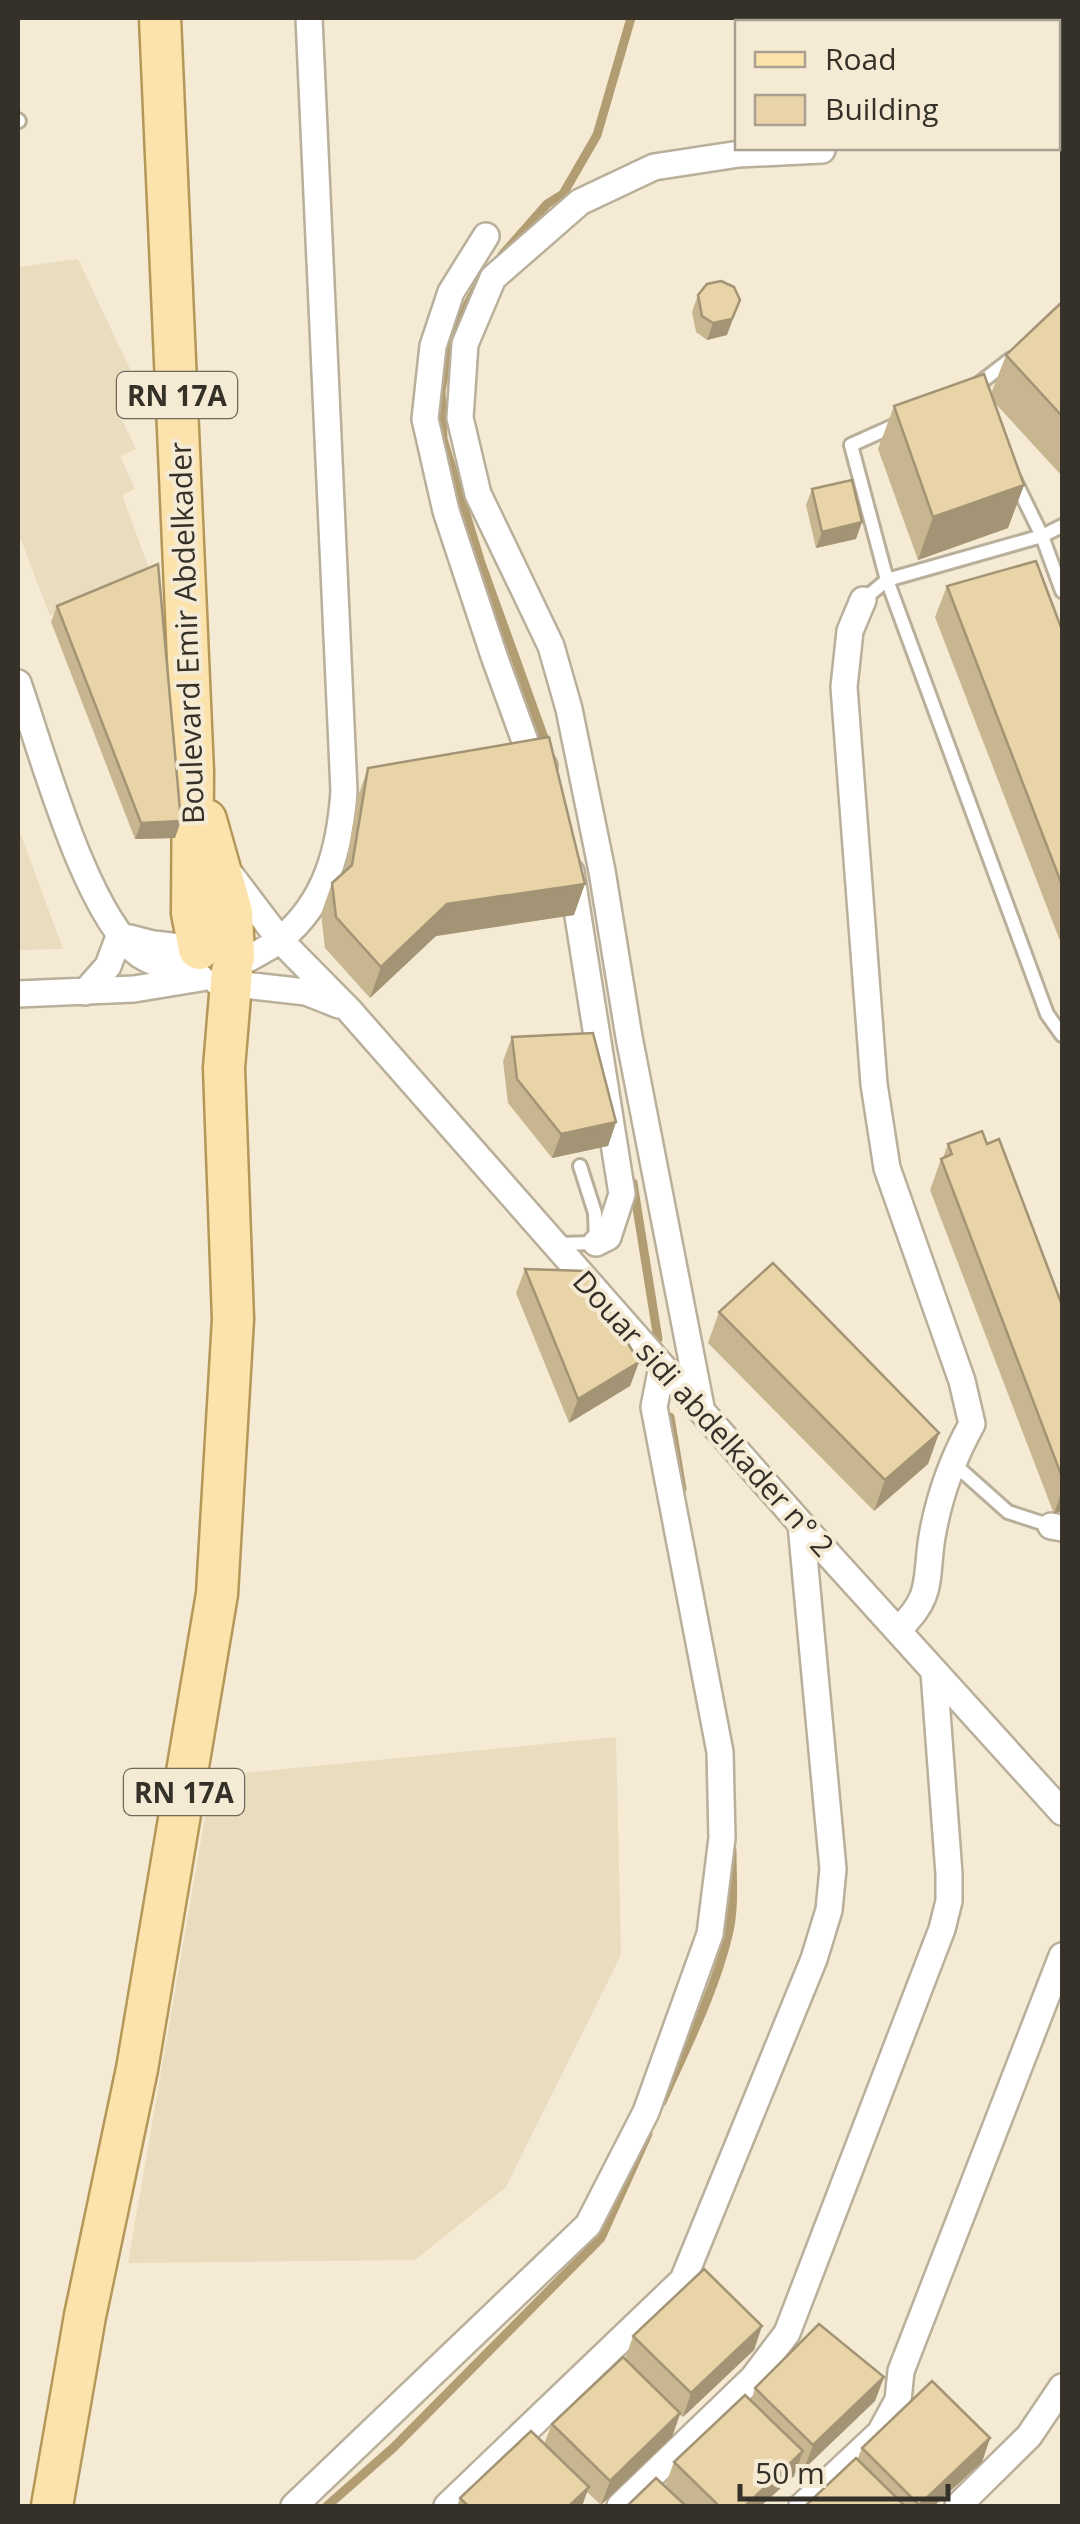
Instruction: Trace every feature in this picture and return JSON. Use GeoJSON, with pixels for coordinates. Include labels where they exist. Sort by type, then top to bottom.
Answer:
{"type":"FeatureCollection","features":[{"type":"Feature","properties":{"kind":"main road","name":"Boulevard Emir Abdelkader"},"geometry":{"type":"LineString","coordinates":[[160,18],[194,772],[192,913],[217,964]]}},
{"type":"Feature","properties":{"kind":"main road","name":"RN 17A"},"geometry":{"type":"LineString","coordinates":[[52,2506],[85,2316],[136,2068],[217,1594],[233,1319],[217,964],[232,912],[194,772]]}},
{"type":"Feature","properties":{"kind":"street"},"geometry":{"type":"LineString","coordinates":[[18,994],[156,986],[280,940],[307,912],[332,867],[341,836],[344,792],[309,18]]}},
{"type":"Feature","properties":{"kind":"street"},"geometry":{"type":"LineString","coordinates":[[701,1407],[569,708],[551,646],[478,494],[460,418],[465,344],[494,278],[580,202],[654,168],[739,154],[822,150]]}},
{"type":"Feature","properties":{"kind":"street"},"geometry":{"type":"LineString","coordinates":[[486,236],[451,292],[433,346],[426,418],[446,511],[494,656],[526,744],[544,766],[549,784]]}},
{"type":"Feature","properties":{"kind":"street"},"geometry":{"type":"LineString","coordinates":[[863,600],[850,631],[844,687],[874,1084],[886,1168],[962,1381],[972,1424],[952,1461],[932,1537],[929,1581],[918,1611],[898,1630]]}},
{"type":"Feature","properties":{"kind":"street"},"geometry":{"type":"LineString","coordinates":[[18,683],[86,875],[120,934],[108,966],[85,992]]}},
{"type":"Feature","properties":{"kind":"street"},"geometry":{"type":"LineString","coordinates":[[567,857],[576,893],[622,1194],[608,1237],[596,1243]]}},
{"type":"Feature","properties":{"kind":"street","name":"Douar sidi abdelkader n° 2"},"geometry":{"type":"LineString","coordinates":[[217,858],[280,940],[350,1010],[801,1524],[1062,1812]]}},
{"type":"Feature","properties":{"kind":"street","name":"Douar sidi abdelkader n° 2"},"geometry":{"type":"LineString","coordinates":[[120,934],[306,992],[350,1010]]}},
{"type":"Feature","properties":{"kind":"street"},"geometry":{"type":"LineString","coordinates":[[294,2506],[588,2225],[646,2112],[710,1934],[722,1838],[720,1752],[654,1407],[662,1366]]}},
{"type":"Feature","properties":{"kind":"street"},"geometry":{"type":"LineString","coordinates":[[447,2506],[683,2280],[814,1959],[830,1910],[833,1870],[801,1524]]}},
{"type":"Feature","properties":{"kind":"street"},"geometry":{"type":"LineString","coordinates":[[620,2506],[753,2378],[787,2333],[942,1928],[949,1902],[949,1874],[934,1672]]}},
{"type":"Feature","properties":{"kind":"street"},"geometry":{"type":"LineString","coordinates":[[802,2506],[880,2433],[898,2400],[901,2371],[1062,1956]]}},
{"type":"Feature","properties":{"kind":"street"},"geometry":{"type":"LineString","coordinates":[[958,2506],[1029,2436],[1062,2387]]}},
{"type":"Feature","properties":{"kind":"street"},"geometry":{"type":"LineString","coordinates":[[971,2506],[985,2481]]}},
{"type":"Feature","properties":{"kind":"lane"},"geometry":{"type":"LineString","coordinates":[[953,398],[970,391],[1029,346]]}},
{"type":"Feature","properties":{"kind":"lane"},"geometry":{"type":"LineString","coordinates":[[970,391],[978,407]]}},
{"type":"Feature","properties":{"kind":"lane"},"geometry":{"type":"LineString","coordinates":[[919,414],[851,445],[887,580],[1047,1014],[1062,1035]]}},
{"type":"Feature","properties":{"kind":"lane"},"geometry":{"type":"LineString","coordinates":[[1010,471],[1042,536],[1062,591]]}},
{"type":"Feature","properties":{"kind":"lane"},"geometry":{"type":"LineString","coordinates":[[863,600],[887,580],[1042,536],[1062,526]]}},
{"type":"Feature","properties":{"kind":"lane"},"geometry":{"type":"LineString","coordinates":[[554,1244],[596,1243],[596,1213],[580,1166]]}},
{"type":"Feature","properties":{"kind":"lane"},"geometry":{"type":"LineString","coordinates":[[952,1461],[1008,1512],[1057,1527]]}},
{"type":"Feature","properties":{"kind":"shaded area"},"geometry":{"type":"Polygon","coordinates":[[[78,259],[130,369],[118,378],[133,407],[120,416],[136,449],[120,456],[135,489],[122,495],[151,574],[50,616],[18,532],[18,267],[78,259]]]}},
{"type":"Feature","properties":{"kind":"shaded area"},"geometry":{"type":"Polygon","coordinates":[[[18,827],[63,949],[18,950],[18,827]]]}},
{"type":"Feature","properties":{"kind":"shaded area"},"geometry":{"type":"Polygon","coordinates":[[[616,1737],[621,1955],[506,2187],[415,2260],[128,2263],[212,1776],[616,1737]]]}},
{"type":"Feature","properties":{"kind":"building"},"geometry":{"type":"Polygon","coordinates":[[[721,281],[734,287],[740,300],[732,319],[713,323],[702,316],[698,295],[707,284],[721,281]]]}},
{"type":"Feature","properties":{"kind":"building"},"geometry":{"type":"Polygon","coordinates":[[[1062,302],[1062,416],[1006,355],[1062,302]]]}},
{"type":"Feature","properties":{"kind":"building"},"geometry":{"type":"Polygon","coordinates":[[[984,374],[1024,485],[933,517],[894,406],[984,374]]]}},
{"type":"Feature","properties":{"kind":"building"},"geometry":{"type":"Polygon","coordinates":[[[852,480],[862,522],[822,532],[812,489],[852,480]]]}},
{"type":"Feature","properties":{"kind":"building"},"geometry":{"type":"Polygon","coordinates":[[[1036,561],[1062,630],[1062,885],[947,586],[1036,561]]]}},
{"type":"Feature","properties":{"kind":"building"},"geometry":{"type":"Polygon","coordinates":[[[158,564],[181,821],[141,823],[57,606],[158,564]]]}},
{"type":"Feature","properties":{"kind":"building"},"geometry":{"type":"Polygon","coordinates":[[[549,737],[585,884],[447,904],[381,967],[336,917],[332,883],[352,865],[368,768],[549,737]]]}},
{"type":"Feature","properties":{"kind":"building"},"geometry":{"type":"Polygon","coordinates":[[[593,1033],[616,1122],[561,1134],[517,1079],[512,1037],[593,1033]]]}},
{"type":"Feature","properties":{"kind":"building"},"geometry":{"type":"Polygon","coordinates":[[[982,1131],[987,1144],[999,1139],[1062,1305],[1062,1477],[941,1159],[952,1154],[948,1144],[982,1131]]]}},
{"type":"Feature","properties":{"kind":"building"},"geometry":{"type":"Polygon","coordinates":[[[773,1263],[939,1433],[885,1480],[719,1312],[773,1263]]]}},
{"type":"Feature","properties":{"kind":"building"},"geometry":{"type":"Polygon","coordinates":[[[525,1269],[586,1271],[639,1362],[578,1399],[525,1269]]]}},
{"type":"Feature","properties":{"kind":"building"},"geometry":{"type":"Polygon","coordinates":[[[704,2269],[762,2326],[691,2393],[633,2336],[704,2269]]]}},
{"type":"Feature","properties":{"kind":"building"},"geometry":{"type":"Polygon","coordinates":[[[819,2324],[884,2377],[813,2445],[755,2388],[819,2324]]]}},
{"type":"Feature","properties":{"kind":"building"},"geometry":{"type":"Polygon","coordinates":[[[623,2357],[680,2413],[610,2481],[552,2424],[623,2357]]]}},
{"type":"Feature","properties":{"kind":"building"},"geometry":{"type":"Polygon","coordinates":[[[932,2381],[990,2438],[919,2505],[862,2448],[932,2381]]]}},
{"type":"Feature","properties":{"kind":"building"},"geometry":{"type":"Polygon","coordinates":[[[745,2395],[803,2451],[745,2506],[719,2506],[674,2462],[745,2395]]]}},
{"type":"Feature","properties":{"kind":"building"},"geometry":{"type":"Polygon","coordinates":[[[531,2431],[589,2487],[569,2506],[468,2506],[460,2498],[531,2431]]]}},
{"type":"Feature","properties":{"kind":"building"},"geometry":{"type":"Polygon","coordinates":[[[856,2458],[905,2506],[805,2506],[856,2458]]]}},
{"type":"Feature","properties":{"kind":"building"},"geometry":{"type":"Polygon","coordinates":[[[656,2478],[686,2506],[627,2506],[656,2478]]]}},
{"type":"Feature","properties":{"kind":"waterway"},"geometry":{"type":"LineString","coordinates":[[502,255],[547,204],[563,194],[597,135],[631,18]]}},
{"type":"Feature","properties":{"kind":"waterway"},"geometry":{"type":"LineString","coordinates":[[482,278],[452,333],[441,391],[443,439],[481,563],[547,746]]}},
{"type":"Feature","properties":{"kind":"waterway"},"geometry":{"type":"LineString","coordinates":[[633,1183],[658,1339]]}},
{"type":"Feature","properties":{"kind":"waterway"},"geometry":{"type":"LineString","coordinates":[[670,1417],[682,1489]]}},
{"type":"Feature","properties":{"kind":"waterway"},"geometry":{"type":"LineString","coordinates":[[662,2102],[699,2020],[728,1935],[733,1893],[732,1850]]}},
{"type":"Feature","properties":{"kind":"waterway"},"geometry":{"type":"LineString","coordinates":[[327,2506],[393,2448],[601,2238],[648,2134]]}}]}
